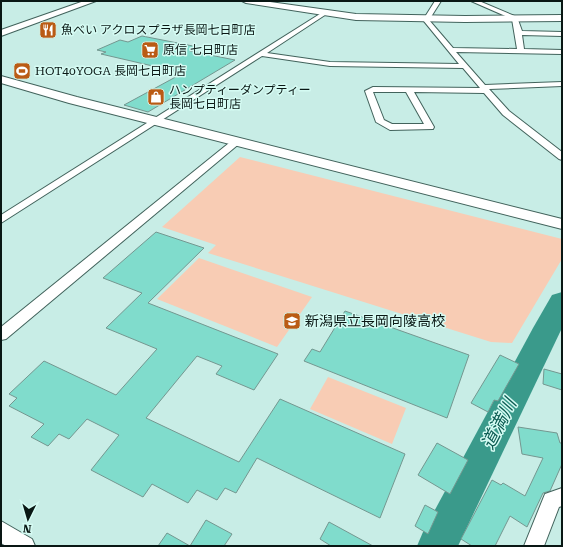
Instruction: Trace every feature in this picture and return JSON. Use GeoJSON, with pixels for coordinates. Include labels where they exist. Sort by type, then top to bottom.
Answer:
{"type":"FeatureCollection","features":[{"type":"Feature","properties":{"kind":"street"},"geometry":{"type":"LineString","coordinates":[[1,29],[81,1]]}},
{"type":"Feature","properties":{"kind":"street"},"geometry":{"type":"LineString","coordinates":[[1,33],[92,1]]}},
{"type":"Feature","properties":{"kind":"street"},"geometry":{"type":"LineString","coordinates":[[246,1],[363,17],[562,18]]}},
{"type":"Feature","properties":{"kind":"street"},"geometry":{"type":"LineString","coordinates":[[438,1],[428,18],[427,23],[484,89],[516,121],[562,157]]}},
{"type":"Feature","properties":{"kind":"street"},"geometry":{"type":"LineString","coordinates":[[474,1],[515,18]]}},
{"type":"Feature","properties":{"kind":"street"},"geometry":{"type":"LineString","coordinates":[[1,220],[337,5]]}},
{"type":"Feature","properties":{"kind":"street"},"geometry":{"type":"LineString","coordinates":[[515,18],[519,33],[521,51]]}},
{"type":"Feature","properties":{"kind":"street"},"geometry":{"type":"LineString","coordinates":[[519,33],[553,36],[562,34]]}},
{"type":"Feature","properties":{"kind":"street"},"geometry":{"type":"LineString","coordinates":[[450,50],[562,52]]}},
{"type":"Feature","properties":{"kind":"street"},"geometry":{"type":"LineString","coordinates":[[259,54],[330,64],[464,66]]}},
{"type":"Feature","properties":{"kind":"street"},"geometry":{"type":"LineString","coordinates":[[1,79],[74,100],[562,224]]}},
{"type":"Feature","properties":{"kind":"street"},"geometry":{"type":"LineString","coordinates":[[408,89],[430,127],[390,127],[380,122],[369,91],[373,89],[408,89],[484,89],[562,84]]}},
{"type":"Feature","properties":{"kind":"street"},"geometry":{"type":"LineString","coordinates":[[1,335],[237,141]]}},
{"type":"Feature","properties":{"kind":"street"},"geometry":{"type":"LineString","coordinates":[[534,546],[552,501],[562,497]]}},
{"type":"Feature","properties":{"kind":"street"},"geometry":{"type":"LineString","coordinates":[[1,531],[25,546]]}},
{"type":"Feature","properties":{"kind":"shaded area"},"geometry":{"type":"Polygon","coordinates":[[[240,157],[562,239],[562,259],[512,343],[491,342],[208,253],[216,245],[162,227],[240,157]]]}},
{"type":"Feature","properties":{"kind":"shaded area"},"geometry":{"type":"Polygon","coordinates":[[[199,258],[312,297],[277,347],[157,299],[199,258]]]}},
{"type":"Feature","properties":{"kind":"shaded area"},"geometry":{"type":"Polygon","coordinates":[[[328,377],[406,408],[392,444],[310,409],[328,377]]]}},
{"type":"Feature","properties":{"kind":"building"},"geometry":{"type":"Polygon","coordinates":[[[142,36],[198,47],[190,51],[235,60],[148,112],[124,105],[183,73],[101,54],[106,52],[97,50],[120,40],[128,42],[142,36]]]}},
{"type":"Feature","properties":{"kind":"building"},"geometry":{"type":"Polygon","coordinates":[[[156,232],[204,248],[148,303],[278,354],[254,390],[216,374],[222,366],[197,356],[146,418],[239,462],[280,399],[405,454],[380,518],[257,458],[236,493],[225,488],[217,500],[197,490],[188,503],[152,484],[143,497],[91,470],[119,435],[87,419],[69,439],[59,434],[48,446],[31,437],[44,424],[9,406],[17,398],[9,394],[44,361],[116,395],[157,349],[106,328],[142,293],[103,278],[156,232]]]}},
{"type":"Feature","properties":{"kind":"building"},"geometry":{"type":"Polygon","coordinates":[[[345,311],[469,355],[447,418],[304,361],[312,349],[320,352],[345,311]]]}},
{"type":"Feature","properties":{"kind":"building"},"geometry":{"type":"Polygon","coordinates":[[[500,355],[519,364],[498,401],[494,400],[488,412],[471,403],[500,355]]]}},
{"type":"Feature","properties":{"kind":"building"},"geometry":{"type":"Polygon","coordinates":[[[544,369],[562,374],[562,390],[543,384],[544,369]]]}},
{"type":"Feature","properties":{"kind":"building"},"geometry":{"type":"Polygon","coordinates":[[[518,427],[557,433],[560,443],[562,443],[562,464],[550,491],[543,493],[527,527],[510,516],[495,546],[472,546],[461,539],[492,480],[501,485],[503,483],[525,496],[543,458],[522,454],[518,427]]]}},
{"type":"Feature","properties":{"kind":"building"},"geometry":{"type":"Polygon","coordinates":[[[437,443],[468,460],[450,494],[418,475],[437,443]]]}},
{"type":"Feature","properties":{"kind":"building"},"geometry":{"type":"Polygon","coordinates":[[[425,505],[438,512],[428,534],[415,526],[425,505]]]}},
{"type":"Feature","properties":{"kind":"building"},"geometry":{"type":"Polygon","coordinates":[[[206,520],[232,534],[224,546],[190,546],[206,520]]]}},
{"type":"Feature","properties":{"kind":"building"},"geometry":{"type":"Polygon","coordinates":[[[329,522],[373,546],[331,546],[320,539],[329,522]]]}},
{"type":"Feature","properties":{"kind":"building"},"geometry":{"type":"Polygon","coordinates":[[[167,533],[190,546],[158,546],[167,533]]]}},
{"type":"Feature","properties":{"kind":"waterway","name":"道満川"},"geometry":{"type":"LineString","coordinates":[[437,546],[543,336],[562,302]]}},
{"type":"Feature","properties":{"kind":"place","name":"魚べい アクロスプラザ長岡七日町店"},"geometry":{"type":"Point","coordinates":[48,30]}},
{"type":"Feature","properties":{"kind":"place","name":"原信 七日町店"},"geometry":{"type":"Point","coordinates":[150,50]}},
{"type":"Feature","properties":{"kind":"place","name":"HOT40YOGA 長岡七日町店"},"geometry":{"type":"Point","coordinates":[22,71]}},
{"type":"Feature","properties":{"kind":"place","name":"ハンプティーダンプティー 長岡七日町店"},"geometry":{"type":"Point","coordinates":[156,97]}},
{"type":"Feature","properties":{"kind":"place","name":"新潟県立長岡向陵高校"},"geometry":{"type":"Point","coordinates":[292,321]}}]}
